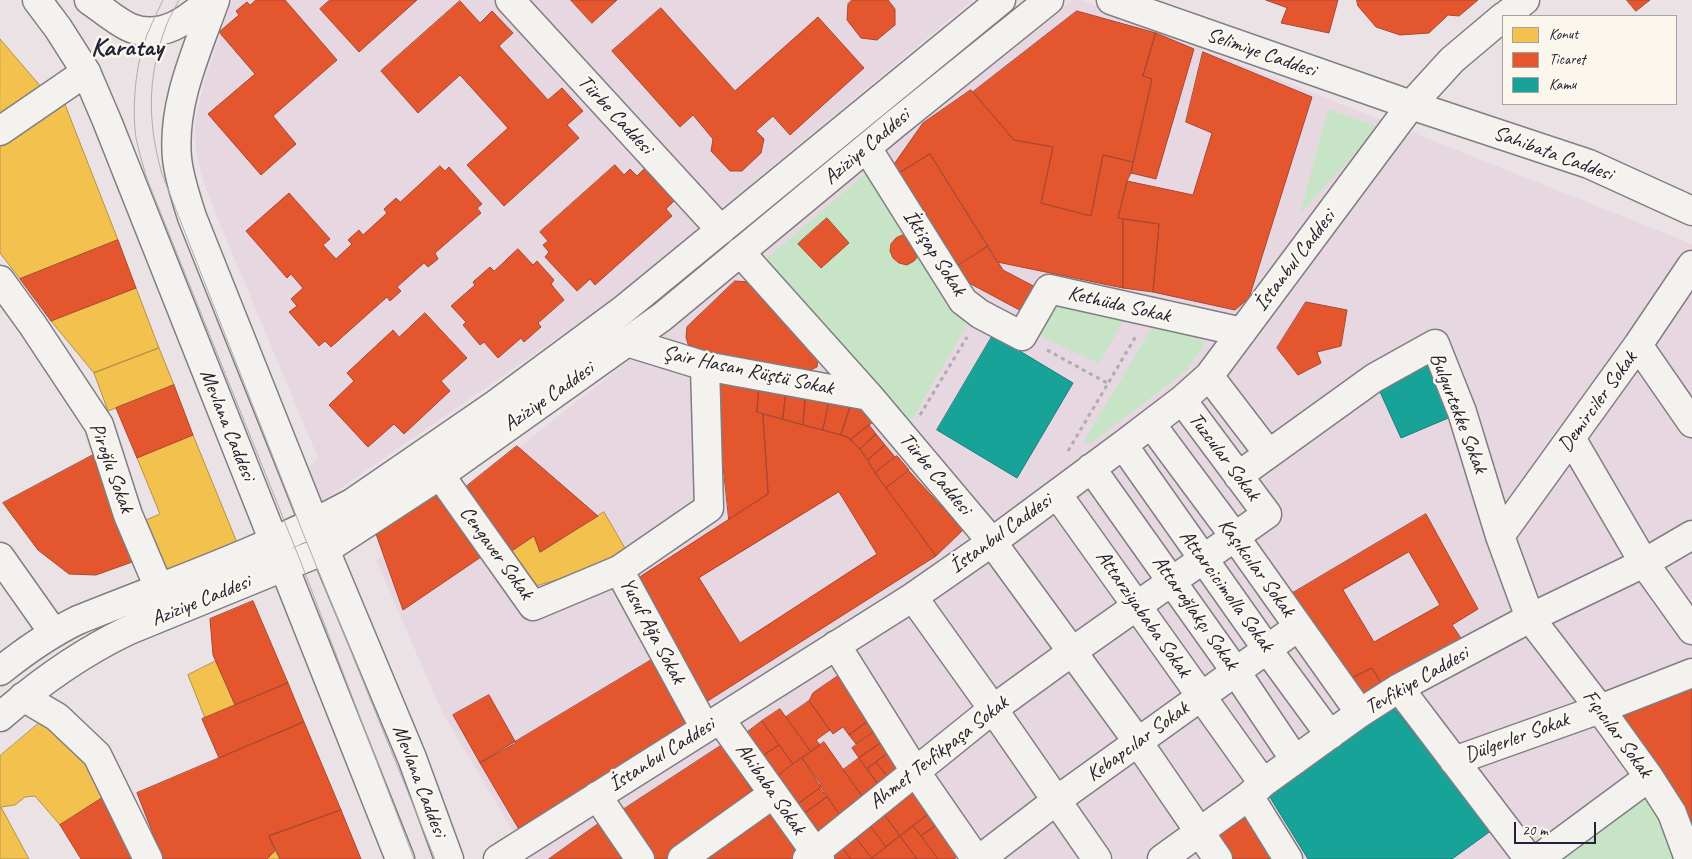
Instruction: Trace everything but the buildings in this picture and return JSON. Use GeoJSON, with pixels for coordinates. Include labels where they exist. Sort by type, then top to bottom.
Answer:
{"type":"FeatureCollection","features":[{"type":"Feature","properties":{"kind":"street","name":"Mevlana Caddesi"},"geometry":{"type":"LineString","coordinates":[[37,0],[58,28],[86,72],[107,121],[400,859]]}},
{"type":"Feature","properties":{"kind":"street"},"geometry":{"type":"LineString","coordinates":[[89,0],[130,27],[148,32],[164,30],[180,24],[210,0]]}},
{"type":"Feature","properties":{"kind":"street","name":"Mevlana Caddesi"},"geometry":{"type":"LineString","coordinates":[[215,0],[182,93],[177,125],[177,158],[183,187],[192,217],[325,550],[412,758],[449,859]]}},
{"type":"Feature","properties":{"kind":"street","name":"Türbe Caddesi"},"geometry":{"type":"LineString","coordinates":[[510,0],[721,230]]}},
{"type":"Feature","properties":{"kind":"street","name":"Aziziye Caddesi"},"geometry":{"type":"LineString","coordinates":[[0,671],[53,632],[78,620],[273,541],[352,503],[496,404],[623,310],[1001,0]]}},
{"type":"Feature","properties":{"kind":"street","name":"Aziziye Caddesi"},"geometry":{"type":"LineString","coordinates":[[0,717],[53,673],[104,641],[325,550],[440,475],[662,317],[1049,0]]}},
{"type":"Feature","properties":{"kind":"street","name":"Selimiye Caddesi"},"geometry":{"type":"LineString","coordinates":[[1111,0],[1411,105]]}},
{"type":"Feature","properties":{"kind":"street","name":"İstanbul Caddesi"},"geometry":{"type":"LineString","coordinates":[[1506,15],[1524,0]]}},
{"type":"Feature","properties":{"kind":"street","name":"İstanbul Caddesi"},"geometry":{"type":"LineString","coordinates":[[498,859],[913,597],[992,542],[1123,446],[1182,400],[1209,376],[1411,105],[1452,60],[1502,19]]}},
{"type":"Feature","properties":{"kind":"street"},"geometry":{"type":"LineString","coordinates":[[0,130],[86,72]]}},
{"type":"Feature","properties":{"kind":"street","name":"Sahibata Caddesi"},"geometry":{"type":"LineString","coordinates":[[1411,105],[1589,164],[1690,207]]}},
{"type":"Feature","properties":{"kind":"street","name":"İktişap Sokak"},"geometry":{"type":"LineString","coordinates":[[867,148],[963,301],[980,314],[1022,336]]}},
{"type":"Feature","properties":{"kind":"street","name":"Türbe Caddesi"},"geometry":{"type":"LineString","coordinates":[[740,252],[869,396],[992,542],[1138,742],[1218,859]]}},
{"type":"Feature","properties":{"kind":"street","name":"Demirciler Sokak"},"geometry":{"type":"LineString","coordinates":[[1500,536],[1638,345],[1692,264]]}},
{"type":"Feature","properties":{"kind":"street","name":"Piroğlu Sokak"},"geometry":{"type":"LineString","coordinates":[[0,280],[32,324],[99,425],[128,515],[159,588]]}},
{"type":"Feature","properties":{"kind":"street","name":"Kethüda Sokak"},"geometry":{"type":"LineString","coordinates":[[1022,336],[1049,289],[1242,332]]}},
{"type":"Feature","properties":{"kind":"street","name":"Şair Hasan Rüştü Sokak"},"geometry":{"type":"LineString","coordinates":[[627,342],[705,366],[869,396]]}},
{"type":"Feature","properties":{"kind":"street","name":"Bulgurtekke Sokak"},"geometry":{"type":"LineString","coordinates":[[1238,476],[1374,378],[1435,344],[1462,412],[1500,536],[1530,618]]}},
{"type":"Feature","properties":{"kind":"street"},"geometry":{"type":"LineString","coordinates":[[1638,345],[1692,423]]}},
{"type":"Feature","properties":{"kind":"street","name":"Yusuf Ağa Sokak"},"geometry":{"type":"LineString","coordinates":[[705,366],[709,508],[619,570],[713,724]]}},
{"type":"Feature","properties":{"kind":"street"},"geometry":{"type":"LineString","coordinates":[[1209,376],[1268,453]]}},
{"type":"Feature","properties":{"kind":"street","name":"Tuzcular Sokak"},"geometry":{"type":"LineString","coordinates":[[1182,400],[1267,514]]}},
{"type":"Feature","properties":{"kind":"street","name":"Kaşıkcılar Sokak"},"geometry":{"type":"LineString","coordinates":[[1151,424],[1235,537],[1360,713]]}},
{"type":"Feature","properties":{"kind":"street"},"geometry":{"type":"LineString","coordinates":[[1571,438],[1644,563],[1692,630]]}},
{"type":"Feature","properties":{"kind":"street","name":"Attarcicimolla Sokak"},"geometry":{"type":"LineString","coordinates":[[1123,446],[1267,650],[1330,735]]}},
{"type":"Feature","properties":{"kind":"street","name":"Attaroğlakçı Sokak"},"geometry":{"type":"LineString","coordinates":[[1091,468],[1236,672],[1295,760]]}},
{"type":"Feature","properties":{"kind":"street","name":"Cengaver Sokak"},"geometry":{"type":"LineString","coordinates":[[440,475],[533,606],[619,570]]}},
{"type":"Feature","properties":{"kind":"street","name":"Attarziyababa Sokak"},"geometry":{"type":"LineString","coordinates":[[1057,494],[1202,696],[1256,789],[1288,859]]}},
{"type":"Feature","properties":{"kind":"street","name":"Ahmet Tevfikpaşa Sokak"},"geometry":{"type":"LineString","coordinates":[[814,857],[915,771],[993,709],[1267,514]]}},
{"type":"Feature","properties":{"kind":"street","name":"Tevfikiye Caddesi"},"geometry":{"type":"LineString","coordinates":[[1162,859],[1360,713],[1399,688],[1530,618],[1644,563],[1692,535]]}},
{"type":"Feature","properties":{"kind":"street"},"geometry":{"type":"LineString","coordinates":[[0,557],[53,632]]}},
{"type":"Feature","properties":{"kind":"street"},"geometry":{"type":"LineString","coordinates":[[913,597],[1097,859]]}},
{"type":"Feature","properties":{"kind":"street","name":"Fıçıcılar Sokak"},"geometry":{"type":"LineString","coordinates":[[1530,618],[1600,709],[1649,777],[1672,813],[1689,859]]}},
{"type":"Feature","properties":{"kind":"street","name":"Kebapcılar Sokak"},"geometry":{"type":"LineString","coordinates":[[980,859],[1057,800],[1298,627]]}},
{"type":"Feature","properties":{"kind":"street"},"geometry":{"type":"LineString","coordinates":[[836,645],[915,771],[976,859]]}},
{"type":"Feature","properties":{"kind":"street","name":"Dülgerler Sokak"},"geometry":{"type":"LineString","coordinates":[[1454,761],[1600,709],[1692,673]]}},
{"type":"Feature","properties":{"kind":"street"},"geometry":{"type":"LineString","coordinates":[[1399,688],[1529,859]]}},
{"type":"Feature","properties":{"kind":"street"},"geometry":{"type":"LineString","coordinates":[[23,697],[57,717],[97,755],[148,859]]}},
{"type":"Feature","properties":{"kind":"street","name":"Ahibaba Sokak"},"geometry":{"type":"LineString","coordinates":[[713,724],[773,794],[814,857]]}},
{"type":"Feature","properties":{"kind":"street"},"geometry":{"type":"LineString","coordinates":[[1538,859],[1649,777]]}},
{"type":"Feature","properties":{"kind":"street"},"geometry":{"type":"LineString","coordinates":[[682,859],[773,794]]}},
{"type":"Feature","properties":{"kind":"street"},"geometry":{"type":"LineString","coordinates":[[597,796],[640,859]]}},
{"type":"Feature","properties":{"kind":"path"},"geometry":{"type":"LineString","coordinates":[[1067,452],[1151,312]]}},
{"type":"Feature","properties":{"kind":"path"},"geometry":{"type":"LineString","coordinates":[[906,439],[980,314]]}},
{"type":"Feature","properties":{"kind":"path"},"geometry":{"type":"LineString","coordinates":[[1022,336],[1107,383]]}},
{"type":"Feature","properties":{"kind":"shaded area"},"geometry":{"type":"Polygon","coordinates":[[[232,0],[973,0],[609,302],[318,504],[304,473],[318,458],[215,212],[203,180],[196,151],[195,123],[204,82],[232,0]]]}},
{"type":"Feature","properties":{"kind":"shaded area"},"geometry":{"type":"Polygon","coordinates":[[[1072,0],[1080,0],[1692,244],[1692,859],[530,859],[443,714],[376,560],[745,269],[906,132],[1072,0]]]}},
{"type":"Feature","properties":{"kind":"green space"},"geometry":{"type":"Polygon","coordinates":[[[1328,109],[1379,127],[1300,214],[1328,109]]]}},
{"type":"Feature","properties":{"kind":"green space"},"geometry":{"type":"Polygon","coordinates":[[[873,167],[972,316],[906,430],[759,265],[873,167]]]}},
{"type":"Feature","properties":{"kind":"green space"},"geometry":{"type":"Polygon","coordinates":[[[1052,293],[1128,313],[1099,364],[1032,332],[1052,293]]]}},
{"type":"Feature","properties":{"kind":"green space"},"geometry":{"type":"Polygon","coordinates":[[[1154,324],[1206,342],[1187,370],[1090,444],[1084,441],[1154,324]]]}},
{"type":"Feature","properties":{"kind":"green space"},"geometry":{"type":"Polygon","coordinates":[[[1646,788],[1680,859],[1549,859],[1646,788]]]}},
{"type":"Feature","properties":{"kind":"tram line"},"geometry":{"type":"LineString","coordinates":[[163,0],[143,46],[135,92],[134,116],[136,138],[147,179],[300,560],[414,859]]}},
{"type":"Feature","properties":{"kind":"tram line"},"geometry":{"type":"LineString","coordinates":[[179,0],[158,50],[152,85],[151,103],[154,138],[162,174],[301,528],[435,859]]}},
{"type":"Feature","properties":{"kind":"district","name":"Karatay"},"geometry":{"type":"Point","coordinates":[127,48]}}]}
